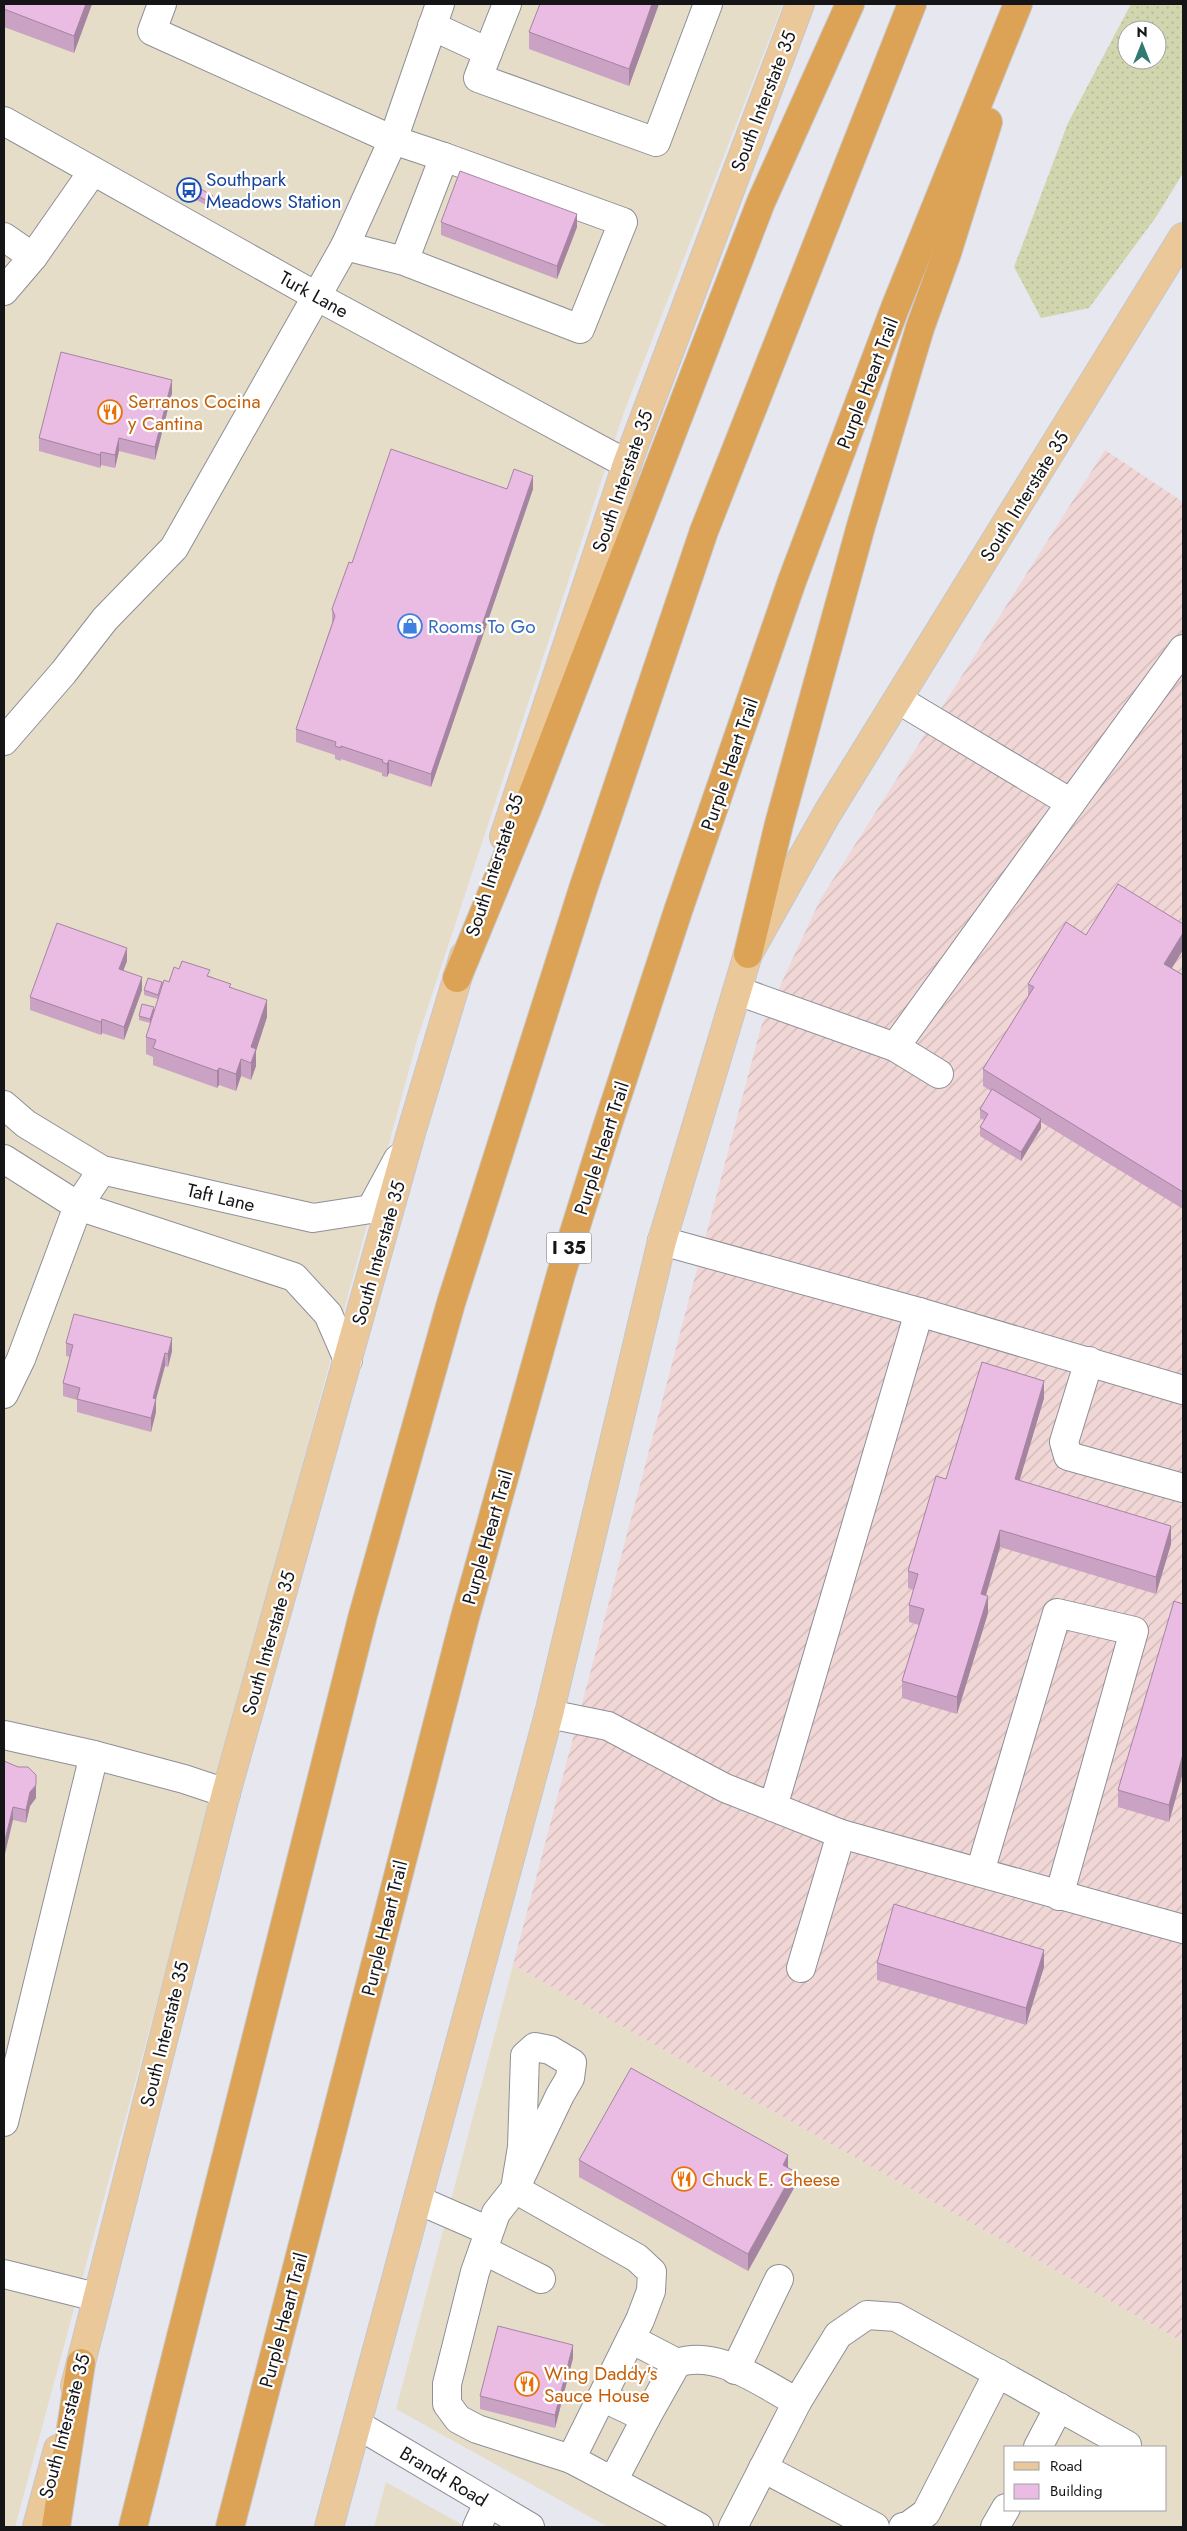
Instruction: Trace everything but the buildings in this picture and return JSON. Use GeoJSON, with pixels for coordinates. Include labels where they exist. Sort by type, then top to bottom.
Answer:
{"type":"FeatureCollection","features":[{"type":"Feature","properties":{"kind":"highway"},"geometry":{"type":"LineString","coordinates":[[457,978],[530,800],[761,202],[850,4]]}},
{"type":"Feature","properties":{"kind":"highway"},"geometry":{"type":"LineString","coordinates":[[133,2527],[363,1615],[451,1303],[584,886],[704,532],[912,4]]}},
{"type":"Feature","properties":{"kind":"highway","name":"Purple Heart Trail"},"geometry":{"type":"LineString","coordinates":[[230,2527],[465,1617],[561,1274],[598,1155],[678,911],[792,581],[896,308],[1018,4]]}},
{"type":"Feature","properties":{"kind":"highway"},"geometry":{"type":"LineString","coordinates":[[748,954],[778,824],[861,526],[920,328],[947,253],[1025,4]]}},
{"type":"Feature","properties":{"kind":"highway"},"geometry":{"type":"LineString","coordinates":[[56,2527],[81,2363]]}},
{"type":"Feature","properties":{"kind":"main road","name":"South Interstate 35"},"geometry":{"type":"LineString","coordinates":[[38,2527],[226,1793],[411,1133],[457,978],[627,464],[800,4]]}},
{"type":"Feature","properties":{"kind":"main road","name":"South Interstate 35"},"geometry":{"type":"LineString","coordinates":[[329,2527],[549,1714],[662,1241],[748,954],[828,812],[899,700],[1183,237]]}},
{"type":"Feature","properties":{"kind":"street"},"geometry":{"type":"LineString","coordinates":[[162,4],[152,31],[392,140],[623,222],[580,329],[404,261],[345,246]]}},
{"type":"Feature","properties":{"kind":"street"},"geometry":{"type":"LineString","coordinates":[[507,4],[478,78],[656,142],[708,4]]}},
{"type":"Feature","properties":{"kind":"street"},"geometry":{"type":"LineString","coordinates":[[4,741],[63,673],[105,619],[174,548],[345,246],[392,140],[436,15],[488,52]]}},
{"type":"Feature","properties":{"kind":"street","name":"Turk Lane"},"geometry":{"type":"LineString","coordinates":[[4,121],[316,296],[627,464]]}},
{"type":"Feature","properties":{"kind":"street"},"geometry":{"type":"LineString","coordinates":[[404,261],[444,157]]}},
{"type":"Feature","properties":{"kind":"street"},"geometry":{"type":"LineString","coordinates":[[4,291],[33,257],[93,171]]}},
{"type":"Feature","properties":{"kind":"street"},"geometry":{"type":"LineString","coordinates":[[4,236],[33,257]]}},
{"type":"Feature","properties":{"kind":"street"},"geometry":{"type":"LineString","coordinates":[[896,1047],[1183,649]]}},
{"type":"Feature","properties":{"kind":"street"},"geometry":{"type":"LineString","coordinates":[[899,700],[1071,803]]}},
{"type":"Feature","properties":{"kind":"street"},"geometry":{"type":"LineString","coordinates":[[738,991],[896,1047],[939,1074]]}},
{"type":"Feature","properties":{"kind":"street","name":"Taft Lane"},"geometry":{"type":"LineString","coordinates":[[4,1105],[26,1124],[102,1170],[313,1218],[371,1209],[411,1133]]}},
{"type":"Feature","properties":{"kind":"street"},"geometry":{"type":"LineString","coordinates":[[4,1159],[78,1206],[294,1277],[328,1314],[348,1360]]}},
{"type":"Feature","properties":{"kind":"street"},"geometry":{"type":"LineString","coordinates":[[4,1394],[21,1359],[78,1206],[102,1170]]}},
{"type":"Feature","properties":{"kind":"street"},"geometry":{"type":"LineString","coordinates":[[662,1241],[919,1312],[1183,1390]]}},
{"type":"Feature","properties":{"kind":"street"},"geometry":{"type":"LineString","coordinates":[[774,1807],[919,1312]]}},
{"type":"Feature","properties":{"kind":"street"},"geometry":{"type":"LineString","coordinates":[[1089,1361],[1064,1442],[1068,1456],[1183,1488]]}},
{"type":"Feature","properties":{"kind":"street"},"geometry":{"type":"LineString","coordinates":[[980,1872],[1057,1613],[1134,1631],[1059,1896]]}},
{"type":"Feature","properties":{"kind":"street"},"geometry":{"type":"LineString","coordinates":[[549,1714],[608,1726],[725,1788],[841,1834],[1183,1929]]}},
{"type":"Feature","properties":{"kind":"street"},"geometry":{"type":"LineString","coordinates":[[4,1735],[94,1755],[184,1779],[226,1793]]}},
{"type":"Feature","properties":{"kind":"street"},"geometry":{"type":"LineString","coordinates":[[4,2122],[94,1755]]}},
{"type":"Feature","properties":{"kind":"street"},"geometry":{"type":"LineString","coordinates":[[801,1968],[841,1834]]}},
{"type":"Feature","properties":{"kind":"street"},"geometry":{"type":"LineString","coordinates":[[571,2459],[631,2339],[651,2291],[652,2272],[636,2258],[515,2189],[496,2214],[475,2272],[447,2384],[447,2404],[458,2419],[477,2429],[571,2459],[699,2527]]}},
{"type":"Feature","properties":{"kind":"street"},"geometry":{"type":"LineString","coordinates":[[418,2200],[486,2241],[541,2279]]}},
{"type":"Feature","properties":{"kind":"street"},"geometry":{"type":"LineString","coordinates":[[4,2274],[96,2298]]}},
{"type":"Feature","properties":{"kind":"street"},"geometry":{"type":"LineString","coordinates":[[735,2370],[779,2280]]}},
{"type":"Feature","properties":{"kind":"street"},"geometry":{"type":"LineString","coordinates":[[733,2527],[797,2402],[838,2335],[867,2315],[896,2317],[1127,2444]]}},
{"type":"Feature","properties":{"kind":"street"},"geometry":{"type":"LineString","coordinates":[[631,2339],[677,2363]]}},
{"type":"Feature","properties":{"kind":"street"},"geometry":{"type":"LineString","coordinates":[[613,2481],[677,2363],[690,2358],[710,2359],[797,2402]]}},
{"type":"Feature","properties":{"kind":"street"},"geometry":{"type":"LineString","coordinates":[[903,2527],[908,2526],[926,2514],[998,2373]]}},
{"type":"Feature","properties":{"kind":"street"},"geometry":{"type":"LineString","coordinates":[[602,2397],[646,2418]]}},
{"type":"Feature","properties":{"kind":"street"},"geometry":{"type":"LineString","coordinates":[[1039,2446],[1059,2407]]}},
{"type":"Feature","properties":{"kind":"street","name":"Brandt Road"},"geometry":{"type":"LineString","coordinates":[[358,2425],[482,2515],[530,2527]]}},
{"type":"Feature","properties":{"kind":"street"},"geometry":{"type":"LineString","coordinates":[[763,2468],[875,2527]]}},
{"type":"Feature","properties":{"kind":"street"},"geometry":{"type":"LineString","coordinates":[[995,2527],[1004,2511]]}},
{"type":"Feature","properties":{"kind":"shaded area"},"geometry":{"type":"Polygon","coordinates":[[[4,4],[783,4],[624,412],[417,1040],[15,2527],[4,2527],[4,4]]]}},
{"type":"Feature","properties":{"kind":"shaded area"},"geometry":{"type":"Polygon","coordinates":[[[1105,450],[1183,502],[1183,2342],[513,1965],[761,1027],[820,900],[1105,450]]]}},
{"type":"Feature","properties":{"kind":"shaded area"},"geometry":{"type":"Polygon","coordinates":[[[513,1965],[1183,2342],[1183,2527],[608,2527],[396,2409],[513,1965]]]}},
{"type":"Feature","properties":{"kind":"shaded area"},"geometry":{"type":"Polygon","coordinates":[[[386,2482],[466,2527],[374,2527],[386,2482]]]}},
{"type":"Feature","properties":{"kind":"green space"},"geometry":{"type":"Polygon","coordinates":[[[1131,4],[1183,4],[1183,173],[1156,217],[1089,308],[1041,318],[1014,267],[1068,123],[1117,30],[1117,70],[1167,70],[1167,20],[1123,20],[1131,4]]]}},
{"type":"Feature","properties":{"kind":"place","name":"Southpark Meadows Station"},"geometry":{"type":"Point","coordinates":[189,190]}},
{"type":"Feature","properties":{"kind":"place","name":"Serranos Cocina y Cantina"},"geometry":{"type":"Point","coordinates":[110,412]}},
{"type":"Feature","properties":{"kind":"place","name":"Rooms To Go"},"geometry":{"type":"Point","coordinates":[410,626]}},
{"type":"Feature","properties":{"kind":"place","name":"Chuck E. Cheese"},"geometry":{"type":"Point","coordinates":[684,2179]}},
{"type":"Feature","properties":{"kind":"place","name":"Wing Daddy's Sauce House"},"geometry":{"type":"Point","coordinates":[527,2384]}}]}
